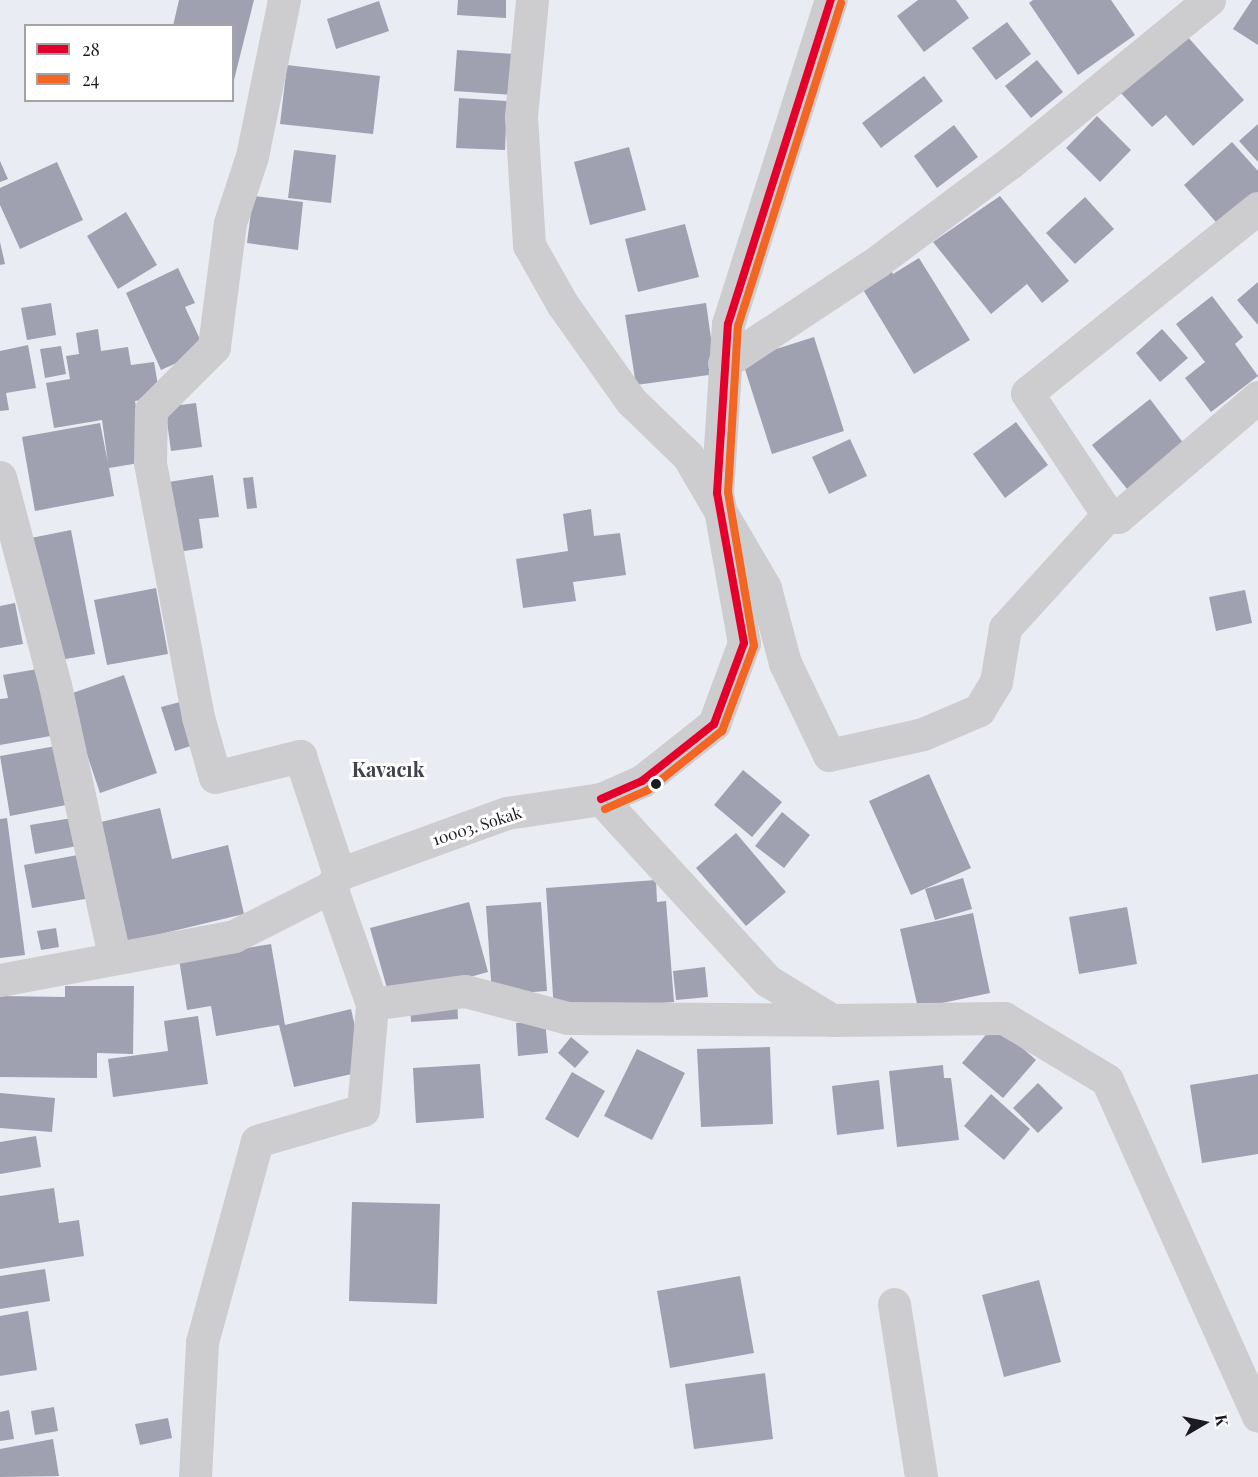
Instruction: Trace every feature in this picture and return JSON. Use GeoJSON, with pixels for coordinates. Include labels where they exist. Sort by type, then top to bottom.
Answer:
{"type":"FeatureCollection","features":[{"type":"Feature","properties":{"kind":"street"},"geometry":{"type":"LineString","coordinates":[[195,1477],[202,1342],[257,1141],[363,1110],[372,1004],[300,756],[215,777],[198,717],[150,464],[151,410],[214,347],[230,223],[252,156],[284,0]]}},
{"type":"Feature","properties":{"kind":"street"},"geometry":{"type":"LineString","coordinates":[[532,0],[521,117],[529,245],[563,305],[630,400],[688,456],[722,518],[765,588],[785,663],[829,755],[923,734],[979,710],[996,682],[1005,628],[1108,515]]}},
{"type":"Feature","properties":{"kind":"street","name":"10003. Sokak"},"geometry":{"type":"LineString","coordinates":[[0,980],[114,955],[234,936],[335,880],[507,813],[601,799],[642,781],[714,724],[744,643],[717,493],[728,324],[831,0]]}},
{"type":"Feature","properties":{"kind":"street"},"geometry":{"type":"LineString","coordinates":[[724,363],[878,261],[1011,162],[1209,0]]}},
{"type":"Feature","properties":{"kind":"street"},"geometry":{"type":"LineString","coordinates":[[1258,208],[1027,393],[1108,515],[1119,517],[1258,397]]}},
{"type":"Feature","properties":{"kind":"street"},"geometry":{"type":"LineString","coordinates":[[0,477],[55,685],[114,955]]}},
{"type":"Feature","properties":{"kind":"street"},"geometry":{"type":"LineString","coordinates":[[601,799],[768,981],[832,1020]]}},
{"type":"Feature","properties":{"kind":"street"},"geometry":{"type":"LineString","coordinates":[[372,1004],[465,991],[568,1018],[832,1020],[1004,1018],[1107,1080],[1258,1416]]}},
{"type":"Feature","properties":{"kind":"street"},"geometry":{"type":"LineString","coordinates":[[894,1304],[921,1477]]}},
{"type":"Feature","properties":{"kind":"building"},"geometry":{"type":"Polygon","coordinates":[[[179,0],[254,0],[234,80],[234,24],[173,24],[179,0]]]}},
{"type":"Feature","properties":{"kind":"building"},"geometry":{"type":"Polygon","coordinates":[[[458,0],[506,0],[506,18],[457,15],[458,0]]]}},
{"type":"Feature","properties":{"kind":"building"},"geometry":{"type":"Polygon","coordinates":[[[918,0],[956,0],[969,18],[924,52],[897,16],[918,0]]]}},
{"type":"Feature","properties":{"kind":"building"},"geometry":{"type":"Polygon","coordinates":[[[1033,0],[1111,0],[1135,35],[1078,75],[1029,3],[1033,0]]]}},
{"type":"Feature","properties":{"kind":"building"},"geometry":{"type":"Polygon","coordinates":[[[1252,0],[1258,0],[1258,45],[1233,29],[1252,0]]]}},
{"type":"Feature","properties":{"kind":"building"},"geometry":{"type":"Polygon","coordinates":[[[379,1],[389,31],[336,49],[327,19],[379,1]]]}},
{"type":"Feature","properties":{"kind":"building"},"geometry":{"type":"Polygon","coordinates":[[[1007,22],[1031,54],[996,80],[972,48],[1007,22]]]}},
{"type":"Feature","properties":{"kind":"building"},"geometry":{"type":"Polygon","coordinates":[[[1186,35],[1244,100],[1193,146],[1166,115],[1152,127],[1121,93],[1186,35]]]}},
{"type":"Feature","properties":{"kind":"building"},"geometry":{"type":"Polygon","coordinates":[[[457,50],[515,54],[513,95],[454,91],[457,50]]]}},
{"type":"Feature","properties":{"kind":"building"},"geometry":{"type":"Polygon","coordinates":[[[1037,60],[1063,92],[1031,118],[1005,86],[1037,60]]]}},
{"type":"Feature","properties":{"kind":"building"},"geometry":{"type":"Polygon","coordinates":[[[287,65],[380,76],[373,134],[280,124],[287,65]]]}},
{"type":"Feature","properties":{"kind":"building"},"geometry":{"type":"Polygon","coordinates":[[[924,76],[943,101],[881,148],[862,123],[924,76]]]}},
{"type":"Feature","properties":{"kind":"building"},"geometry":{"type":"Polygon","coordinates":[[[459,98],[507,101],[505,150],[456,148],[459,98]]]}},
{"type":"Feature","properties":{"kind":"building"},"geometry":{"type":"Polygon","coordinates":[[[1097,116],[1131,150],[1100,182],[1066,148],[1097,116]]]}},
{"type":"Feature","properties":{"kind":"building"},"geometry":{"type":"Polygon","coordinates":[[[1258,124],[1258,162],[1239,141],[1258,124]]]}},
{"type":"Feature","properties":{"kind":"building"},"geometry":{"type":"Polygon","coordinates":[[[954,125],[978,157],[937,188],[914,156],[954,125]]]}},
{"type":"Feature","properties":{"kind":"building"},"geometry":{"type":"Polygon","coordinates":[[[1232,142],[1258,171],[1258,194],[1221,228],[1184,185],[1232,142]]]}},
{"type":"Feature","properties":{"kind":"building"},"geometry":{"type":"Polygon","coordinates":[[[629,147],[646,210],[590,225],[574,162],[629,147]]]}},
{"type":"Feature","properties":{"kind":"building"},"geometry":{"type":"Polygon","coordinates":[[[294,150],[336,155],[331,203],[288,198],[294,150]]]}},
{"type":"Feature","properties":{"kind":"building"},"geometry":{"type":"Polygon","coordinates":[[[0,161],[8,179],[0,182],[0,161]]]}},
{"type":"Feature","properties":{"kind":"building"},"geometry":{"type":"Polygon","coordinates":[[[57,162],[83,220],[20,249],[0,205],[0,188],[57,162]]]}},
{"type":"Feature","properties":{"kind":"building"},"geometry":{"type":"Polygon","coordinates":[[[253,196],[303,202],[298,250],[247,243],[253,196]]]}},
{"type":"Feature","properties":{"kind":"building"},"geometry":{"type":"Polygon","coordinates":[[[1000,196],[1069,281],[1042,303],[1027,284],[991,314],[933,242],[1000,196]]]}},
{"type":"Feature","properties":{"kind":"building"},"geometry":{"type":"Polygon","coordinates":[[[1085,197],[1114,229],[1075,264],[1046,233],[1085,197]]]}},
{"type":"Feature","properties":{"kind":"building"},"geometry":{"type":"Polygon","coordinates":[[[126,212],[157,265],[118,289],[87,236],[126,212]]]}},
{"type":"Feature","properties":{"kind":"building"},"geometry":{"type":"Polygon","coordinates":[[[685,224],[699,277],[638,292],[625,239],[685,224]]]}},
{"type":"Feature","properties":{"kind":"building"},"geometry":{"type":"Polygon","coordinates":[[[0,242],[5,264],[0,265],[0,242]]]}},
{"type":"Feature","properties":{"kind":"building"},"geometry":{"type":"Polygon","coordinates":[[[919,258],[970,340],[914,374],[859,283],[888,265],[893,274],[919,258]]]}},
{"type":"Feature","properties":{"kind":"building"},"geometry":{"type":"Polygon","coordinates":[[[178,268],[195,303],[185,307],[205,350],[161,370],[126,293],[178,268]]]}},
{"type":"Feature","properties":{"kind":"building"},"geometry":{"type":"Polygon","coordinates":[[[1258,282],[1258,325],[1237,300],[1258,282]]]}},
{"type":"Feature","properties":{"kind":"building"},"geometry":{"type":"Polygon","coordinates":[[[1212,296],[1243,337],[1235,344],[1258,376],[1211,412],[1185,378],[1205,362],[1176,324],[1212,296]]]}},
{"type":"Feature","properties":{"kind":"building"},"geometry":{"type":"Polygon","coordinates":[[[51,303],[56,335],[27,340],[21,308],[51,303]]]}},
{"type":"Feature","properties":{"kind":"building"},"geometry":{"type":"Polygon","coordinates":[[[706,303],[716,374],[636,385],[625,315],[706,303]]]}},
{"type":"Feature","properties":{"kind":"building"},"geometry":{"type":"Polygon","coordinates":[[[98,329],[101,351],[128,347],[131,365],[154,362],[160,397],[135,401],[145,462],[109,468],[114,496],[35,511],[22,437],[100,423],[108,463],[102,420],[54,428],[46,383],[70,379],[66,356],[79,354],[76,333],[98,329]]]}},
{"type":"Feature","properties":{"kind":"building"},"geometry":{"type":"Polygon","coordinates":[[[1162,329],[1188,358],[1160,382],[1136,353],[1162,329]]]}},
{"type":"Feature","properties":{"kind":"building"},"geometry":{"type":"Polygon","coordinates":[[[814,337],[844,431],[772,454],[742,360],[814,337]]]}},
{"type":"Feature","properties":{"kind":"building"},"geometry":{"type":"Polygon","coordinates":[[[28,345],[36,388],[6,393],[9,410],[0,411],[0,351],[28,345]]]}},
{"type":"Feature","properties":{"kind":"building"},"geometry":{"type":"Polygon","coordinates":[[[61,346],[66,374],[45,378],[40,349],[61,346]]]}},
{"type":"Feature","properties":{"kind":"building"},"geometry":{"type":"Polygon","coordinates":[[[1150,399],[1184,444],[1127,489],[1092,445],[1150,399]]]}},
{"type":"Feature","properties":{"kind":"building"},"geometry":{"type":"Polygon","coordinates":[[[196,403],[202,447],[171,451],[165,407],[196,403]]]}},
{"type":"Feature","properties":{"kind":"building"},"geometry":{"type":"Polygon","coordinates":[[[1016,422],[1048,465],[1005,498],[973,454],[1016,422]]]}},
{"type":"Feature","properties":{"kind":"building"},"geometry":{"type":"Polygon","coordinates":[[[850,439],[867,476],[829,494],[812,457],[850,439]]]}},
{"type":"Feature","properties":{"kind":"building"},"geometry":{"type":"Polygon","coordinates":[[[213,475],[219,517],[199,519],[203,548],[172,553],[162,483],[213,475]]]}},
{"type":"Feature","properties":{"kind":"building"},"geometry":{"type":"Polygon","coordinates":[[[253,477],[257,508],[247,509],[243,478],[253,477]]]}},
{"type":"Feature","properties":{"kind":"building"},"geometry":{"type":"Polygon","coordinates":[[[591,509],[594,536],[620,533],[626,575],[573,582],[576,601],[523,608],[516,559],[568,551],[563,514],[591,509]]]}},
{"type":"Feature","properties":{"kind":"building"},"geometry":{"type":"Polygon","coordinates":[[[71,530],[95,654],[54,661],[31,538],[71,530]]]}},
{"type":"Feature","properties":{"kind":"building"},"geometry":{"type":"Polygon","coordinates":[[[156,588],[168,654],[107,665],[94,600],[156,588]]]}},
{"type":"Feature","properties":{"kind":"building"},"geometry":{"type":"Polygon","coordinates":[[[1245,590],[1252,623],[1216,631],[1209,597],[1245,590]]]}},
{"type":"Feature","properties":{"kind":"building"},"geometry":{"type":"Polygon","coordinates":[[[15,603],[23,644],[0,648],[0,606],[15,603]]]}},
{"type":"Feature","properties":{"kind":"building"},"geometry":{"type":"Polygon","coordinates":[[[43,668],[56,735],[0,745],[0,699],[8,698],[3,675],[43,668]]]}},
{"type":"Feature","properties":{"kind":"building"},"geometry":{"type":"Polygon","coordinates":[[[124,675],[157,773],[100,793],[67,695],[124,675]]]}},
{"type":"Feature","properties":{"kind":"building"},"geometry":{"type":"Polygon","coordinates":[[[184,701],[197,744],[175,751],[161,707],[184,701]]]}},
{"type":"Feature","properties":{"kind":"building"},"geometry":{"type":"Polygon","coordinates":[[[56,746],[66,805],[10,816],[0,756],[56,746]]]}},
{"type":"Feature","properties":{"kind":"building"},"geometry":{"type":"Polygon","coordinates":[[[743,770],[782,802],[752,837],[714,805],[743,770]]]}},
{"type":"Feature","properties":{"kind":"building"},"geometry":{"type":"Polygon","coordinates":[[[929,774],[971,868],[911,895],[869,801],[929,774]]]}},
{"type":"Feature","properties":{"kind":"building"},"geometry":{"type":"Polygon","coordinates":[[[160,808],[172,859],[228,845],[244,914],[127,942],[97,823],[160,808]]]}},
{"type":"Feature","properties":{"kind":"building"},"geometry":{"type":"Polygon","coordinates":[[[782,812],[810,835],[784,868],[755,846],[782,812]]]}},
{"type":"Feature","properties":{"kind":"building"},"geometry":{"type":"Polygon","coordinates":[[[7,818],[25,955],[0,958],[0,819],[7,818]]]}},
{"type":"Feature","properties":{"kind":"building"},"geometry":{"type":"Polygon","coordinates":[[[72,818],[77,846],[35,854],[30,825],[72,818]]]}},
{"type":"Feature","properties":{"kind":"building"},"geometry":{"type":"Polygon","coordinates":[[[736,833],[786,892],[746,926],[696,868],[736,833]]]}},
{"type":"Feature","properties":{"kind":"building"},"geometry":{"type":"Polygon","coordinates":[[[83,854],[91,898],[32,908],[24,865],[83,854]]]}},
{"type":"Feature","properties":{"kind":"building"},"geometry":{"type":"Polygon","coordinates":[[[963,878],[972,909],[935,920],[925,889],[963,878]]]}},
{"type":"Feature","properties":{"kind":"building"},"geometry":{"type":"Polygon","coordinates":[[[656,880],[657,902],[666,901],[674,1002],[554,1011],[546,888],[656,880]]]}},
{"type":"Feature","properties":{"kind":"building"},"geometry":{"type":"Polygon","coordinates":[[[469,902],[488,972],[390,999],[370,928],[469,902]]]}},
{"type":"Feature","properties":{"kind":"building"},"geometry":{"type":"Polygon","coordinates":[[[541,902],[547,991],[492,995],[486,906],[541,902]]]}},
{"type":"Feature","properties":{"kind":"building"},"geometry":{"type":"Polygon","coordinates":[[[1127,907],[1137,964],[1079,974],[1069,917],[1127,907]]]}},
{"type":"Feature","properties":{"kind":"building"},"geometry":{"type":"Polygon","coordinates":[[[973,913],[990,993],[918,1008],[900,929],[973,913]]]}},
{"type":"Feature","properties":{"kind":"building"},"geometry":{"type":"Polygon","coordinates":[[[56,928],[59,947],[41,950],[37,931],[56,928]]]}},
{"type":"Feature","properties":{"kind":"building"},"geometry":{"type":"Polygon","coordinates":[[[271,944],[285,1025],[351,1009],[365,1071],[294,1087],[279,1025],[216,1036],[211,1006],[187,1010],[179,959],[271,944]]]}},
{"type":"Feature","properties":{"kind":"building"},"geometry":{"type":"Polygon","coordinates":[[[705,967],[708,997],[676,1000],[673,971],[705,967]]]}},
{"type":"Feature","properties":{"kind":"building"},"geometry":{"type":"Polygon","coordinates":[[[65,986],[134,986],[133,1054],[97,1053],[97,1078],[0,1077],[0,996],[65,997],[65,986]]]}},
{"type":"Feature","properties":{"kind":"building"},"geometry":{"type":"Polygon","coordinates":[[[457,999],[458,1019],[411,1022],[410,1002],[457,999]]]}},
{"type":"Feature","properties":{"kind":"building"},"geometry":{"type":"Polygon","coordinates":[[[198,1016],[208,1084],[113,1097],[108,1059],[168,1051],[164,1021],[198,1016]]]}},
{"type":"Feature","properties":{"kind":"building"},"geometry":{"type":"Polygon","coordinates":[[[545,1020],[548,1053],[518,1056],[516,1023],[545,1020]]]}},
{"type":"Feature","properties":{"kind":"building"},"geometry":{"type":"Polygon","coordinates":[[[995,1024],[1036,1060],[1003,1098],[962,1063],[995,1024]]]}},
{"type":"Feature","properties":{"kind":"building"},"geometry":{"type":"Polygon","coordinates":[[[571,1037],[589,1052],[575,1068],[558,1053],[571,1037]]]}},
{"type":"Feature","properties":{"kind":"building"},"geometry":{"type":"Polygon","coordinates":[[[770,1047],[773,1124],[701,1127],[697,1049],[770,1047]]]}},
{"type":"Feature","properties":{"kind":"building"},"geometry":{"type":"Polygon","coordinates":[[[637,1049],[685,1073],[652,1140],[604,1116],[637,1049]]]}},
{"type":"Feature","properties":{"kind":"building"},"geometry":{"type":"Polygon","coordinates":[[[480,1064],[484,1118],[416,1123],[413,1068],[480,1064]]]}},
{"type":"Feature","properties":{"kind":"building"},"geometry":{"type":"Polygon","coordinates":[[[943,1065],[944,1078],[951,1078],[959,1140],[897,1147],[889,1071],[943,1065]]]}},
{"type":"Feature","properties":{"kind":"building"},"geometry":{"type":"Polygon","coordinates":[[[572,1072],[605,1091],[578,1138],[545,1119],[572,1072]]]}},
{"type":"Feature","properties":{"kind":"building"},"geometry":{"type":"Polygon","coordinates":[[[1258,1074],[1258,1154],[1202,1163],[1190,1085],[1258,1074]]]}},
{"type":"Feature","properties":{"kind":"building"},"geometry":{"type":"Polygon","coordinates":[[[879,1080],[884,1129],[837,1135],[832,1086],[879,1080]]]}},
{"type":"Feature","properties":{"kind":"building"},"geometry":{"type":"Polygon","coordinates":[[[1038,1083],[1063,1108],[1038,1133],[1013,1108],[1038,1083]]]}},
{"type":"Feature","properties":{"kind":"building"},"geometry":{"type":"Polygon","coordinates":[[[0,1093],[55,1098],[52,1132],[0,1128],[0,1093]]]}},
{"type":"Feature","properties":{"kind":"building"},"geometry":{"type":"Polygon","coordinates":[[[991,1094],[1030,1129],[1004,1160],[964,1126],[991,1094]]]}},
{"type":"Feature","properties":{"kind":"building"},"geometry":{"type":"Polygon","coordinates":[[[36,1136],[41,1167],[0,1174],[0,1142],[36,1136]]]}},
{"type":"Feature","properties":{"kind":"building"},"geometry":{"type":"Polygon","coordinates":[[[54,1188],[59,1223],[79,1220],[84,1256],[0,1269],[0,1196],[54,1188]]]}},
{"type":"Feature","properties":{"kind":"building"},"geometry":{"type":"Polygon","coordinates":[[[352,1202],[440,1204],[437,1304],[349,1301],[352,1202]]]}},
{"type":"Feature","properties":{"kind":"building"},"geometry":{"type":"Polygon","coordinates":[[[45,1269],[50,1301],[0,1309],[0,1276],[45,1269]]]}},
{"type":"Feature","properties":{"kind":"building"},"geometry":{"type":"Polygon","coordinates":[[[740,1276],[754,1353],[670,1368],[657,1291],[740,1276]]]}},
{"type":"Feature","properties":{"kind":"building"},"geometry":{"type":"Polygon","coordinates":[[[1039,1280],[1061,1362],[1004,1377],[982,1295],[1039,1280]]]}},
{"type":"Feature","properties":{"kind":"building"},"geometry":{"type":"Polygon","coordinates":[[[28,1311],[37,1370],[0,1376],[0,1316],[28,1311]]]}},
{"type":"Feature","properties":{"kind":"building"},"geometry":{"type":"Polygon","coordinates":[[[765,1373],[773,1439],[694,1449],[685,1384],[765,1373]]]}},
{"type":"Feature","properties":{"kind":"building"},"geometry":{"type":"Polygon","coordinates":[[[54,1407],[58,1431],[35,1435],[31,1411],[54,1407]]]}},
{"type":"Feature","properties":{"kind":"building"},"geometry":{"type":"Polygon","coordinates":[[[9,1410],[14,1439],[0,1441],[0,1412],[9,1410]]]}},
{"type":"Feature","properties":{"kind":"building"},"geometry":{"type":"Polygon","coordinates":[[[168,1418],[172,1438],[140,1445],[135,1424],[168,1418]]]}},
{"type":"Feature","properties":{"kind":"building"},"geometry":{"type":"Polygon","coordinates":[[[53,1439],[59,1476],[0,1477],[0,1449],[53,1439]]]}},
{"type":"Feature","properties":{"kind":"transit line","name":"28"},"geometry":{"type":"LineString","coordinates":[[601,799],[642,781],[714,724],[744,643],[717,493],[728,324],[831,0]]}},
{"type":"Feature","properties":{"kind":"transit line","name":"24"},"geometry":{"type":"LineString","coordinates":[[605,809],[648,790],[722,731],[754,646],[728,492],[738,326],[841,3]]}},
{"type":"Feature","properties":{"kind":"district","name":"Kavacık"},"geometry":{"type":"Point","coordinates":[388,768]}}]}
